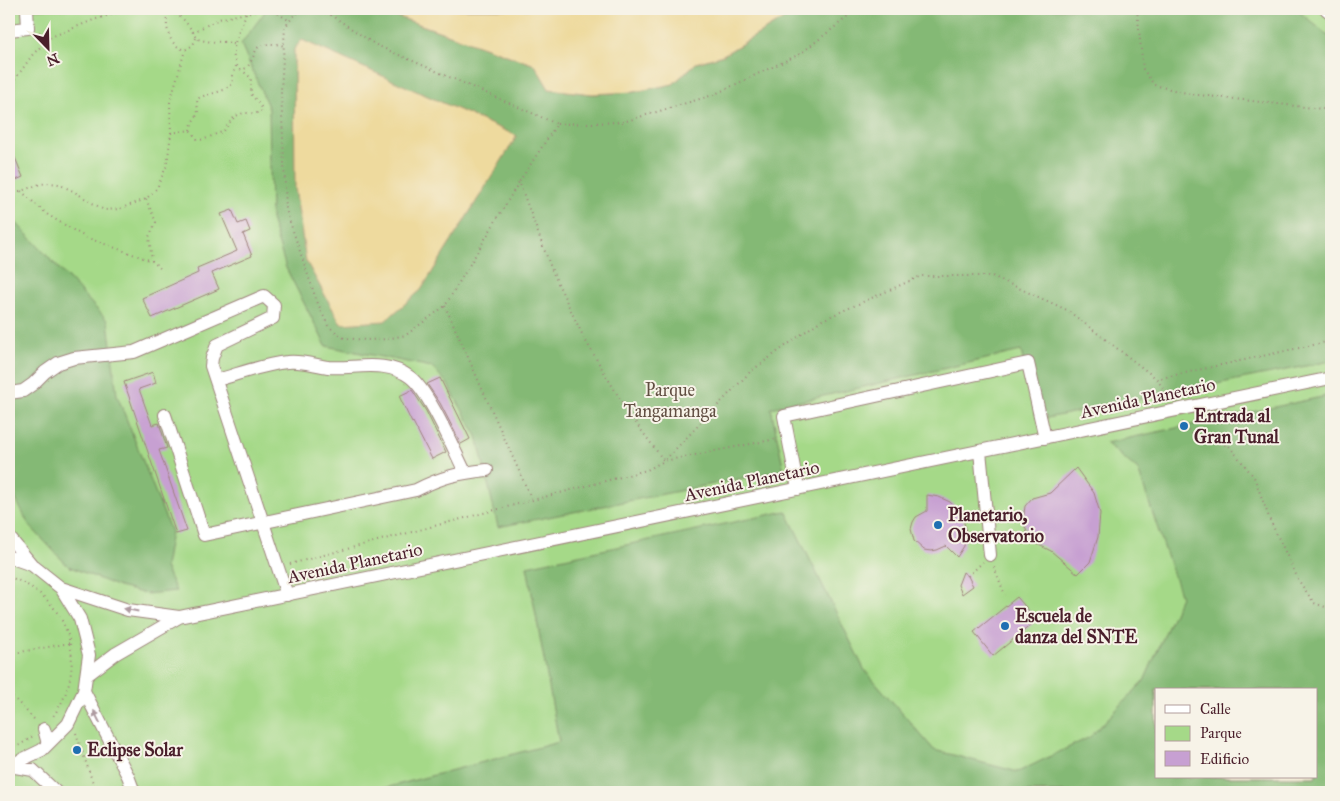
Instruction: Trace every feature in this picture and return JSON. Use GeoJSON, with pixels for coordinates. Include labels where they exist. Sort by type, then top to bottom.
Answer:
{"type":"FeatureCollection","features":[{"type":"Feature","properties":{"kind":"street"},"geometry":{"type":"LineString","coordinates":[[9,30],[28,28],[27,9]]}},
{"type":"Feature","properties":{"kind":"street"},"geometry":{"type":"LineString","coordinates":[[1326,9],[1331,13]]}},
{"type":"Feature","properties":{"kind":"street"},"geometry":{"type":"LineString","coordinates":[[9,393],[23,391],[33,384],[44,372],[58,363],[74,358],[134,352],[264,296],[274,305],[273,318],[217,345],[211,366],[291,594]]}},
{"type":"Feature","properties":{"kind":"street"},"geometry":{"type":"LineString","coordinates":[[212,358],[218,363],[224,378],[267,522],[286,565],[291,594]]}},
{"type":"Feature","properties":{"kind":"street"},"geometry":{"type":"LineString","coordinates":[[224,378],[297,360],[330,367],[370,366],[393,368],[409,376],[422,388],[465,472]]}},
{"type":"Feature","properties":{"kind":"street"},"geometry":{"type":"LineString","coordinates":[[798,489],[784,416],[1028,363],[1045,438]]}},
{"type":"Feature","properties":{"kind":"street","name":"Avenida Planetario"},"geometry":{"type":"LineString","coordinates":[[86,676],[115,654],[179,617],[1331,378]]}},
{"type":"Feature","properties":{"kind":"street"},"geometry":{"type":"LineString","coordinates":[[165,415],[204,535],[416,490],[438,478],[465,472],[487,470]]}},
{"type":"Feature","properties":{"kind":"street"},"geometry":{"type":"LineString","coordinates":[[980,451],[990,555]]}},
{"type":"Feature","properties":{"kind":"street"},"geometry":{"type":"LineString","coordinates":[[9,537],[32,565],[61,588],[80,619],[89,655],[84,691],[68,724],[42,750],[9,766]]}},
{"type":"Feature","properties":{"kind":"street"},"geometry":{"type":"LineString","coordinates":[[9,557],[32,565]]}},
{"type":"Feature","properties":{"kind":"street","name":"Avenida Planetario"},"geometry":{"type":"LineString","coordinates":[[61,588],[128,610],[179,617]]}},
{"type":"Feature","properties":{"kind":"street"},"geometry":{"type":"LineString","coordinates":[[84,691],[128,776],[134,792]]}},
{"type":"Feature","properties":{"kind":"street"},"geometry":{"type":"LineString","coordinates":[[44,729],[48,744]]}},
{"type":"Feature","properties":{"kind":"street"},"geometry":{"type":"LineString","coordinates":[[9,766],[33,770],[56,792]]}},
{"type":"Feature","properties":{"kind":"path"},"geometry":{"type":"LineString","coordinates":[[9,88],[33,54],[51,36],[96,19],[123,11],[142,9]]}},
{"type":"Feature","properties":{"kind":"path"},"geometry":{"type":"LineString","coordinates":[[9,191],[21,191],[40,184],[58,184],[74,191],[104,210],[119,209],[146,199],[157,188],[167,165],[171,133],[170,102],[185,50],[194,45],[196,38],[189,24],[179,14],[167,9],[156,9]]}},
{"type":"Feature","properties":{"kind":"path"},"geometry":{"type":"LineString","coordinates":[[167,9],[167,34],[173,43],[185,50]]}},
{"type":"Feature","properties":{"kind":"path"},"geometry":{"type":"LineString","coordinates":[[307,9],[295,14],[285,27],[281,91],[286,210],[313,291],[328,326],[344,338],[387,340],[406,335],[445,306],[519,182],[557,124]]}},
{"type":"Feature","properties":{"kind":"path"},"geometry":{"type":"LineString","coordinates":[[322,9],[376,45],[557,124],[623,122],[713,95],[800,54],[849,16],[854,9]]}},
{"type":"Feature","properties":{"kind":"path"},"geometry":{"type":"LineString","coordinates":[[1137,9],[1143,69],[1154,85],[1190,94],[1331,110]]}},
{"type":"Feature","properties":{"kind":"path"},"geometry":{"type":"LineString","coordinates":[[193,32],[219,19],[264,10],[274,11],[290,21]]}},
{"type":"Feature","properties":{"kind":"path"},"geometry":{"type":"LineString","coordinates":[[190,130],[193,120],[198,114],[197,98],[205,94],[230,88],[233,83],[232,76],[236,66],[233,53],[234,44],[242,28],[246,13]]}},
{"type":"Feature","properties":{"kind":"path"},"geometry":{"type":"LineString","coordinates":[[196,38],[210,43],[227,41],[234,44]]}},
{"type":"Feature","properties":{"kind":"path"},"geometry":{"type":"LineString","coordinates":[[243,71],[252,60],[257,48],[264,44],[284,46]]}},
{"type":"Feature","properties":{"kind":"path"},"geometry":{"type":"LineString","coordinates":[[190,130],[198,140],[205,140],[214,134],[223,132],[235,116],[244,113],[254,114],[261,112],[262,108],[251,94],[251,78],[236,66]]}},
{"type":"Feature","properties":{"kind":"path"},"geometry":{"type":"LineString","coordinates":[[171,133],[190,130]]}},
{"type":"Feature","properties":{"kind":"path"},"geometry":{"type":"LineString","coordinates":[[519,182],[553,273],[584,338],[627,411],[664,461]]}},
{"type":"Feature","properties":{"kind":"path"},"geometry":{"type":"LineString","coordinates":[[21,191],[48,215],[85,237],[152,261],[161,268]]}},
{"type":"Feature","properties":{"kind":"path"},"geometry":{"type":"LineString","coordinates":[[146,199],[156,222],[149,237],[152,261]]}},
{"type":"Feature","properties":{"kind":"path"},"geometry":{"type":"LineString","coordinates":[[664,461],[751,372],[820,321],[921,276],[992,276],[1066,310],[1158,379],[1184,426],[1196,436],[1229,446],[1254,477],[1270,520],[1299,581],[1314,603],[1331,609]]}},
{"type":"Feature","properties":{"kind":"path"},"geometry":{"type":"LineString","coordinates":[[445,306],[532,501]]}},
{"type":"Feature","properties":{"kind":"path"},"geometry":{"type":"LineString","coordinates":[[1158,379],[1331,341]]}},
{"type":"Feature","properties":{"kind":"path"},"geometry":{"type":"LineString","coordinates":[[286,565],[647,470],[664,461],[788,437]]}},
{"type":"Feature","properties":{"kind":"path"},"geometry":{"type":"LineString","coordinates":[[968,576],[990,555],[1005,595]]}},
{"type":"Feature","properties":{"kind":"path"},"geometry":{"type":"LineString","coordinates":[[9,577],[25,582],[48,599],[64,623],[72,650],[71,679],[61,706],[44,729],[20,745],[9,748]]}},
{"type":"Feature","properties":{"kind":"path"},"geometry":{"type":"LineString","coordinates":[[9,654],[70,643]]}},
{"type":"Feature","properties":{"kind":"path"},"geometry":{"type":"LineString","coordinates":[[9,693],[44,729]]}},
{"type":"Feature","properties":{"kind":"path"},"geometry":{"type":"LineString","coordinates":[[71,718],[96,792]]}},
{"type":"Feature","properties":{"kind":"green space","name":"Parque Tangamanga"},"geometry":{"type":"Polygon","coordinates":[[[9,9],[1331,9],[1331,792],[9,792],[9,9]]]}},
{"type":"Feature","properties":{"kind":"green space"},"geometry":{"type":"Polygon","coordinates":[[[267,9],[376,9],[536,65],[550,89],[592,94],[634,92],[673,84],[696,63],[723,55],[792,14],[808,9],[1296,9],[1331,38],[1331,361],[1037,420],[1021,351],[771,408],[784,470],[498,527],[477,436],[447,383],[432,367],[326,346],[286,268],[271,219],[269,109],[241,44],[267,9]]]}},
{"type":"Feature","properties":{"kind":"green space"},"geometry":{"type":"Polygon","coordinates":[[[9,215],[108,321],[117,395],[171,532],[165,567],[176,591],[146,594],[119,587],[68,566],[29,525],[9,486],[9,215]]]}},
{"type":"Feature","properties":{"kind":"green space"},"geometry":{"type":"Polygon","coordinates":[[[1331,395],[1331,792],[370,792],[559,742],[527,566],[786,511],[864,669],[934,750],[1018,772],[1090,737],[1144,681],[1181,597],[1138,470],[1106,443],[1331,395]]]}},
{"type":"Feature","properties":{"kind":"sand"},"geometry":{"type":"Polygon","coordinates":[[[376,9],[808,9],[792,14],[723,55],[696,63],[673,84],[634,92],[592,94],[549,89],[535,65],[376,9]]]}},
{"type":"Feature","properties":{"kind":"sand"},"geometry":{"type":"Polygon","coordinates":[[[302,40],[517,136],[421,290],[385,321],[341,324],[306,261],[295,188],[294,49],[302,40]]]}},
{"type":"Feature","properties":{"kind":"building"},"geometry":{"type":"Polygon","coordinates":[[[9,143],[23,177],[9,183],[9,143]]]}},
{"type":"Feature","properties":{"kind":"building"},"geometry":{"type":"Polygon","coordinates":[[[232,210],[238,224],[246,221],[250,231],[243,234],[252,256],[212,273],[219,289],[152,318],[142,298],[198,273],[197,268],[237,251],[221,214],[232,210]]]}},
{"type":"Feature","properties":{"kind":"building"},"geometry":{"type":"Polygon","coordinates":[[[153,372],[156,383],[139,389],[152,425],[159,423],[167,448],[159,450],[187,531],[176,534],[124,382],[153,372]]]}},
{"type":"Feature","properties":{"kind":"building"},"geometry":{"type":"Polygon","coordinates":[[[440,378],[470,439],[461,444],[440,403],[427,384],[440,378]]]}},
{"type":"Feature","properties":{"kind":"building"},"geometry":{"type":"Polygon","coordinates":[[[412,390],[426,411],[446,452],[432,459],[399,396],[412,390]]]}},
{"type":"Feature","properties":{"kind":"building"},"geometry":{"type":"Polygon","coordinates":[[[1076,468],[1094,493],[1100,513],[1098,537],[1090,562],[1078,574],[1051,551],[1037,544],[1028,535],[1023,521],[1025,506],[1032,498],[1050,493],[1076,468]]]}},
{"type":"Feature","properties":{"kind":"building","name":"Planetario, Observatorio"},"geometry":{"type":"Polygon","coordinates":[[[927,495],[939,497],[950,502],[959,510],[966,534],[964,546],[957,557],[946,546],[937,550],[924,550],[914,541],[911,529],[916,517],[927,511],[927,495]]]}},
{"type":"Feature","properties":{"kind":"building"},"geometry":{"type":"Polygon","coordinates":[[[963,572],[968,576],[973,586],[962,594],[958,585],[963,572]]]}},
{"type":"Feature","properties":{"kind":"building","name":"Escuela de danza del SNTE"},"geometry":{"type":"Polygon","coordinates":[[[1017,597],[1037,620],[993,656],[974,632],[1017,597]]]}},
{"type":"Feature","properties":{"kind":"place","name":"Entrada al Gran Tunal"},"geometry":{"type":"Point","coordinates":[1184,426]}},
{"type":"Feature","properties":{"kind":"place","name":"Planetario, Observatorio"},"geometry":{"type":"Point","coordinates":[938,525]}},
{"type":"Feature","properties":{"kind":"place","name":"Escuela de danza del SNTE"},"geometry":{"type":"Point","coordinates":[1005,626]}},
{"type":"Feature","properties":{"kind":"place","name":"Eclipse Solar"},"geometry":{"type":"Point","coordinates":[77,750]}}]}
